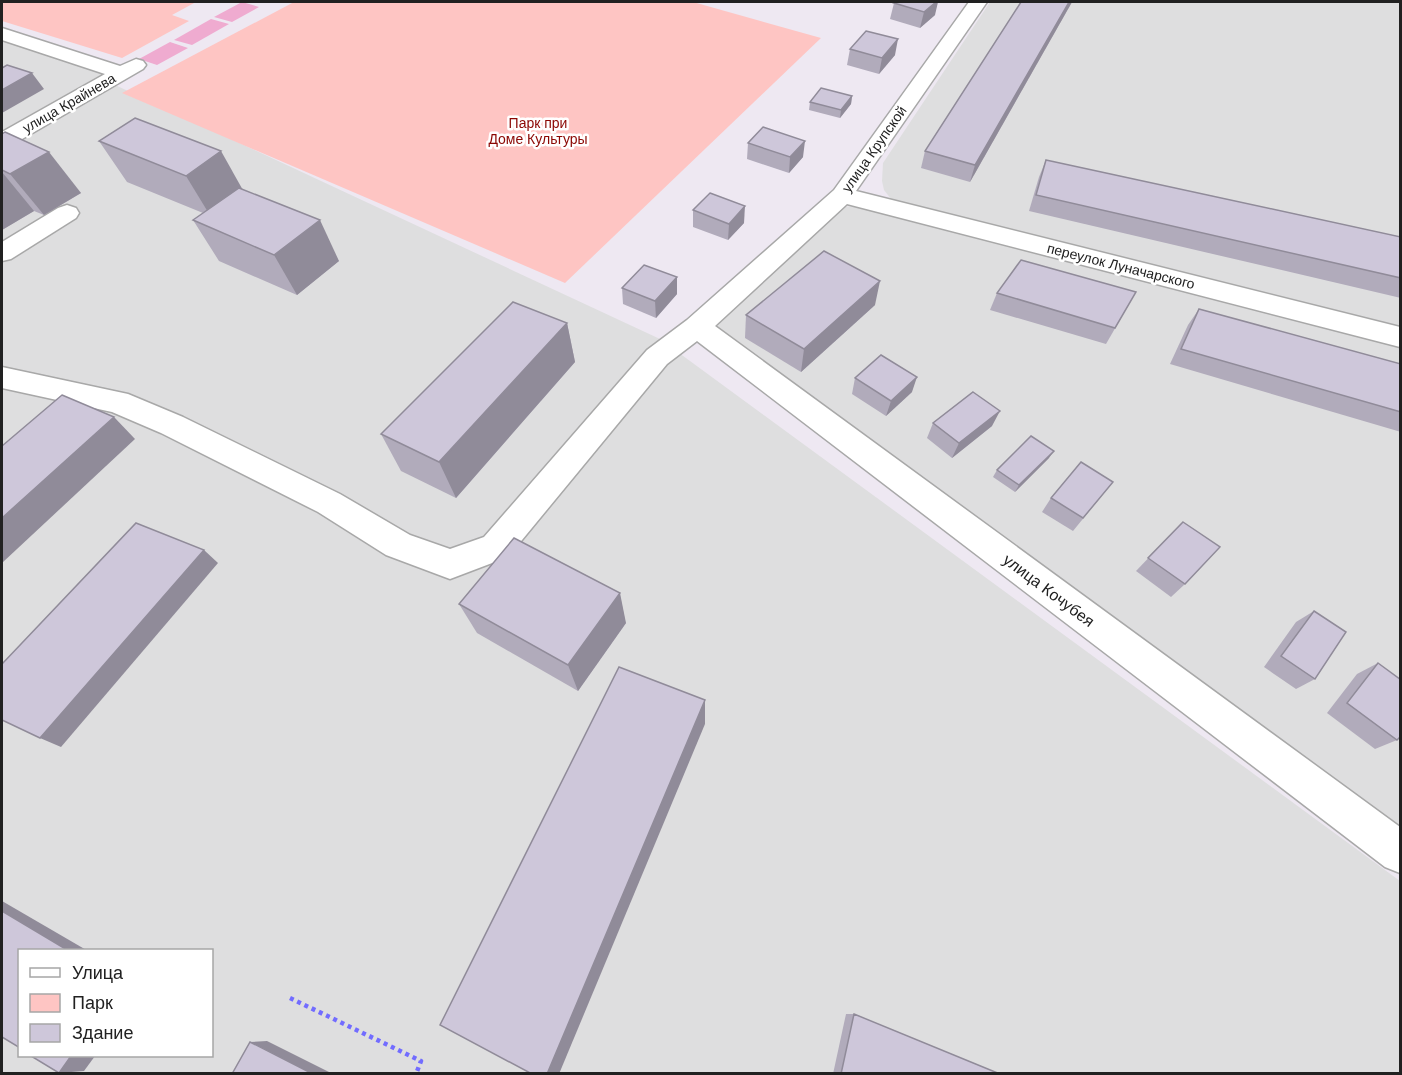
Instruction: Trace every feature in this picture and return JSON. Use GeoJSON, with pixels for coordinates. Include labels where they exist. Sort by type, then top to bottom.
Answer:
{"type":"FeatureCollection","features":[{"type":"Feature","properties":{"kind":"street","name":"улица Крупской"},"geometry":{"type":"LineString","coordinates":[[2,378],[118,402],[172,425],[242,462],[329,503],[398,545],[450,564],[496,547],[657,357],[697,327],[842,195],[978,2]]}},
{"type":"Feature","properties":{"kind":"street","name":"улица Крайнева"},"geometry":{"type":"LineString","coordinates":[[2,34],[129,69],[2,141]]}},
{"type":"Feature","properties":{"kind":"street","name":"переулок Луначарского"},"geometry":{"type":"LineString","coordinates":[[842,195],[1401,337]]}},
{"type":"Feature","properties":{"kind":"street"},"geometry":{"type":"LineString","coordinates":[[2,253],[67,213]]}},
{"type":"Feature","properties":{"kind":"street","name":"улица Кочубея"},"geometry":{"type":"LineString","coordinates":[[697,327],[1401,852]]}},
{"type":"Feature","properties":{"kind":"path"},"geometry":{"type":"LineString","coordinates":[[290,998],[421,1060],[416,1074]]}},
{"type":"Feature","properties":{"kind":"shaded area"},"geometry":{"type":"Polygon","coordinates":[[[242,2],[259,7],[232,22],[214,17],[242,2]]]}},
{"type":"Feature","properties":{"kind":"shaded area"},"geometry":{"type":"Polygon","coordinates":[[[990,2],[1400,2],[1400,332],[908,207],[891,199],[884,190],[882,181],[883,163],[990,2]]]}},
{"type":"Feature","properties":{"kind":"shaded area"},"geometry":{"type":"Polygon","coordinates":[[[211,19],[229,24],[192,45],[174,40],[211,19]]]}},
{"type":"Feature","properties":{"kind":"shaded area"},"geometry":{"type":"Polygon","coordinates":[[[2,38],[94,67],[109,74],[2,137],[2,38]]]}},
{"type":"Feature","properties":{"kind":"shaded area"},"geometry":{"type":"Polygon","coordinates":[[[170,42],[188,48],[157,65],[139,59],[170,42]]]}},
{"type":"Feature","properties":{"kind":"shaded area"},"geometry":{"type":"Polygon","coordinates":[[[113,84],[660,339],[1400,881],[1400,1073],[2,1073],[2,148],[113,84]]]}},
{"type":"Feature","properties":{"kind":"shaded area"},"geometry":{"type":"Polygon","coordinates":[[[839,206],[859,207],[1095,262],[1400,342],[1400,835],[711,324],[839,206]]]}},
{"type":"Feature","properties":{"kind":"green space"},"geometry":{"type":"Polygon","coordinates":[[[2,2],[196,2],[172,15],[189,21],[122,58],[2,21],[2,2]]]}},
{"type":"Feature","properties":{"kind":"green space","name":"Парк при Доме Культуры"},"geometry":{"type":"Polygon","coordinates":[[[294,2],[693,2],[821,38],[565,283],[122,93],[294,2]]]}},
{"type":"Feature","properties":{"kind":"building"},"geometry":{"type":"Polygon","coordinates":[[[936,2],[924,12],[894,3],[936,2]]]}},
{"type":"Feature","properties":{"kind":"building"},"geometry":{"type":"Polygon","coordinates":[[[1021,2],[1069,2],[975,165],[925,151],[1021,2]]]}},
{"type":"Feature","properties":{"kind":"building"},"geometry":{"type":"Polygon","coordinates":[[[866,31],[898,39],[882,58],[850,49],[866,31]]]}},
{"type":"Feature","properties":{"kind":"building"},"geometry":{"type":"Polygon","coordinates":[[[7,65],[32,73],[2,90],[2,68],[7,65]]]}},
{"type":"Feature","properties":{"kind":"building"},"geometry":{"type":"Polygon","coordinates":[[[821,88],[852,96],[841,110],[810,102],[821,88]]]}},
{"type":"Feature","properties":{"kind":"building"},"geometry":{"type":"Polygon","coordinates":[[[135,118],[221,151],[186,176],[99,141],[135,118]]]}},
{"type":"Feature","properties":{"kind":"building"},"geometry":{"type":"Polygon","coordinates":[[[763,127],[805,141],[790,157],[748,143],[763,127]]]}},
{"type":"Feature","properties":{"kind":"building"},"geometry":{"type":"Polygon","coordinates":[[[5,132],[49,152],[10,174],[2,170],[2,134],[5,132]]]}},
{"type":"Feature","properties":{"kind":"building"},"geometry":{"type":"Polygon","coordinates":[[[1046,160],[1401,237],[1401,278],[1036,195],[1046,160]]]}},
{"type":"Feature","properties":{"kind":"building"},"geometry":{"type":"Polygon","coordinates":[[[239,188],[320,220],[274,255],[193,220],[239,188]]]}},
{"type":"Feature","properties":{"kind":"building"},"geometry":{"type":"Polygon","coordinates":[[[710,193],[745,206],[729,224],[693,210],[710,193]]]}},
{"type":"Feature","properties":{"kind":"building"},"geometry":{"type":"Polygon","coordinates":[[[824,251],[880,281],[804,349],[746,315],[824,251]]]}},
{"type":"Feature","properties":{"kind":"building"},"geometry":{"type":"Polygon","coordinates":[[[1021,260],[1136,292],[1115,328],[997,293],[1021,260]]]}},
{"type":"Feature","properties":{"kind":"building"},"geometry":{"type":"Polygon","coordinates":[[[644,265],[677,277],[655,301],[622,288],[644,265]]]}},
{"type":"Feature","properties":{"kind":"building"},"geometry":{"type":"Polygon","coordinates":[[[513,302],[567,323],[439,462],[381,434],[513,302]]]}},
{"type":"Feature","properties":{"kind":"building"},"geometry":{"type":"Polygon","coordinates":[[[1199,309],[1401,364],[1401,412],[1181,349],[1199,309]]]}},
{"type":"Feature","properties":{"kind":"building"},"geometry":{"type":"Polygon","coordinates":[[[881,355],[917,377],[891,401],[855,378],[881,355]]]}},
{"type":"Feature","properties":{"kind":"building"},"geometry":{"type":"Polygon","coordinates":[[[973,392],[1000,411],[959,443],[933,423],[973,392]]]}},
{"type":"Feature","properties":{"kind":"building"},"geometry":{"type":"Polygon","coordinates":[[[62,395],[114,417],[2,518],[2,446],[62,395]]]}},
{"type":"Feature","properties":{"kind":"building"},"geometry":{"type":"Polygon","coordinates":[[[1031,436],[1054,451],[1019,485],[997,470],[1031,436]]]}},
{"type":"Feature","properties":{"kind":"building"},"geometry":{"type":"Polygon","coordinates":[[[1081,462],[1113,482],[1083,518],[1051,498],[1081,462]]]}},
{"type":"Feature","properties":{"kind":"building"},"geometry":{"type":"Polygon","coordinates":[[[1183,522],[1220,547],[1185,584],[1148,558],[1183,522]]]}},
{"type":"Feature","properties":{"kind":"building"},"geometry":{"type":"Polygon","coordinates":[[[136,523],[204,550],[40,738],[2,720],[2,664],[136,523]]]}},
{"type":"Feature","properties":{"kind":"building"},"geometry":{"type":"Polygon","coordinates":[[[514,538],[620,593],[568,665],[459,604],[514,538]]]}},
{"type":"Feature","properties":{"kind":"building"},"geometry":{"type":"Polygon","coordinates":[[[1314,611],[1346,632],[1315,679],[1281,656],[1314,611]]]}},
{"type":"Feature","properties":{"kind":"building"},"geometry":{"type":"Polygon","coordinates":[[[1378,663],[1401,680],[1401,736],[1397,740],[1347,703],[1378,663]]]}},
{"type":"Feature","properties":{"kind":"building"},"geometry":{"type":"Polygon","coordinates":[[[619,667],[705,700],[547,1074],[532,1074],[440,1025],[619,667]]]}},
{"type":"Feature","properties":{"kind":"building"},"geometry":{"type":"Polygon","coordinates":[[[2,911],[66,949],[18,949],[18,1047],[2,1037],[2,911]]]}},
{"type":"Feature","properties":{"kind":"building"},"geometry":{"type":"Polygon","coordinates":[[[854,1014],[1000,1074],[841,1074],[854,1014]]]}},
{"type":"Feature","properties":{"kind":"building"},"geometry":{"type":"Polygon","coordinates":[[[250,1042],[313,1074],[232,1074],[250,1042]]]}},
{"type":"Feature","properties":{"kind":"building"},"geometry":{"type":"Polygon","coordinates":[[[33,1057],[70,1057],[59,1073],[33,1057]]]}}]}
